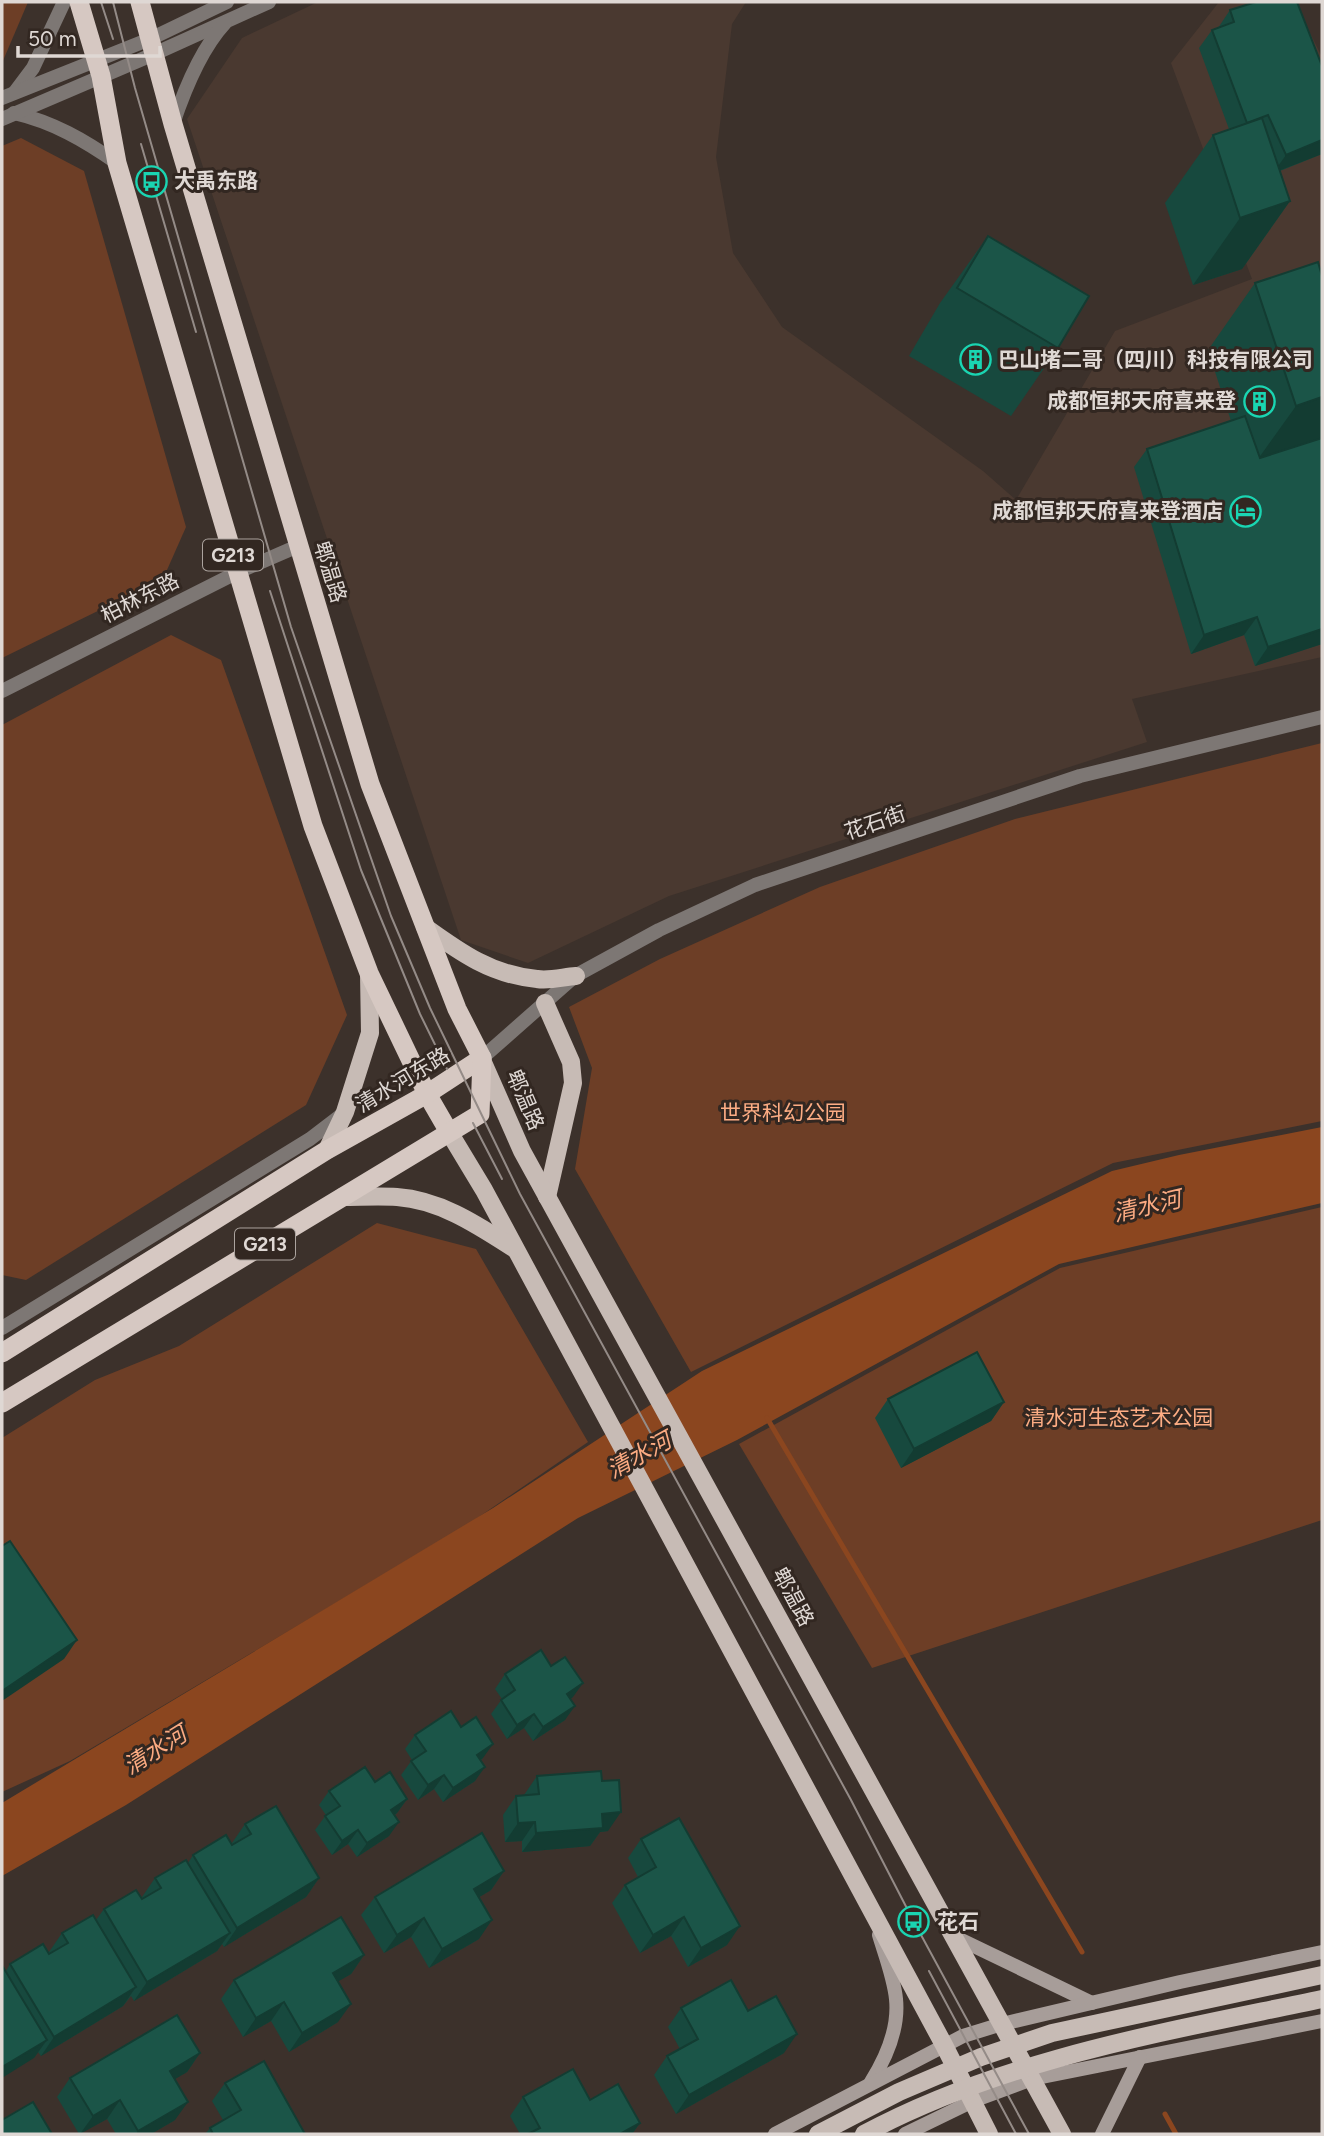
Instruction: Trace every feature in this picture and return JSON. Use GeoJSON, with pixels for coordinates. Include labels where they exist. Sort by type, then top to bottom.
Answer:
{"type":"FeatureCollection","features":[{"type":"Feature","properties":{"kind":"highway","name":"G213"},"geometry":{"type":"LineString","coordinates":[[79,2],[98,67],[117,163],[313,826],[369,973],[426,1094]]}},
{"type":"Feature","properties":{"kind":"highway","name":"郫温路"},"geometry":{"type":"LineString","coordinates":[[140,2],[173,124],[370,784],[457,1009],[482,1058]]}},
{"type":"Feature","properties":{"kind":"highway","name":"清水河东路"},"geometry":{"type":"LineString","coordinates":[[2,1353],[327,1150],[426,1094],[482,1058]]}},
{"type":"Feature","properties":{"kind":"highway","name":"清水河东路"},"geometry":{"type":"LineString","coordinates":[[2,1403],[480,1114],[482,1058]]}},
{"type":"Feature","properties":{"kind":"highway"},"geometry":{"type":"LineString","coordinates":[[426,1094],[449,1132]]}},
{"type":"Feature","properties":{"kind":"main road"},"geometry":{"type":"LineString","coordinates":[[425,927],[470,959],[513,975],[540,980],[576,976]]}},
{"type":"Feature","properties":{"kind":"main road"},"geometry":{"type":"LineString","coordinates":[[327,1150],[345,1112],[370,1033],[369,973]]}},
{"type":"Feature","properties":{"kind":"main road"},"geometry":{"type":"LineString","coordinates":[[545,1003],[571,1062],[573,1083],[547,1197]]}},
{"type":"Feature","properties":{"kind":"main road","name":"郫温路"},"geometry":{"type":"LineString","coordinates":[[482,1058],[522,1151],[1062,2134]]}},
{"type":"Feature","properties":{"kind":"main road"},"geometry":{"type":"LineString","coordinates":[[449,1132],[484,1190],[874,1913],[989,2134]]}},
{"type":"Feature","properties":{"kind":"main road"},"geometry":{"type":"LineString","coordinates":[[342,1197],[399,1198],[443,1208],[472,1222],[516,1250]]}},
{"type":"Feature","properties":{"kind":"main road"},"geometry":{"type":"LineString","coordinates":[[870,2084],[884,2060],[894,2028],[896,1999],[874,1913]]}},
{"type":"Feature","properties":{"kind":"main road"},"geometry":{"type":"LineString","coordinates":[[953,1936],[1091,2003]]}},
{"type":"Feature","properties":{"kind":"main road"},"geometry":{"type":"LineString","coordinates":[[775,2134],[944,2045],[1002,2024],[1322,1952]]}},
{"type":"Feature","properties":{"kind":"main road"},"geometry":{"type":"LineString","coordinates":[[818,2134],[899,2092],[981,2057],[1052,2033],[1322,1975]]}},
{"type":"Feature","properties":{"kind":"main road"},"geometry":{"type":"LineString","coordinates":[[864,2134],[947,2095],[1010,2072],[1076,2053],[1322,1999]]}},
{"type":"Feature","properties":{"kind":"main road"},"geometry":{"type":"LineString","coordinates":[[905,2134],[973,2101],[1032,2079],[1322,2021]]}},
{"type":"Feature","properties":{"kind":"main road"},"geometry":{"type":"LineString","coordinates":[[1102,2134],[1140,2057]]}},
{"type":"Feature","properties":{"kind":"street"},"geometry":{"type":"LineString","coordinates":[[8,95],[33,68],[64,2]]}},
{"type":"Feature","properties":{"kind":"street"},"geometry":{"type":"LineString","coordinates":[[8,95],[98,67],[129,64],[152,46],[227,2]]}},
{"type":"Feature","properties":{"kind":"street"},"geometry":{"type":"LineString","coordinates":[[8,116],[98,67],[125,48],[152,46],[227,21],[269,2]]}},
{"type":"Feature","properties":{"kind":"street"},"geometry":{"type":"LineString","coordinates":[[173,124],[206,50],[227,21]]}},
{"type":"Feature","properties":{"kind":"street"},"geometry":{"type":"LineString","coordinates":[[8,116],[40,119],[82,139],[117,163]]}},
{"type":"Feature","properties":{"kind":"street","name":"柏林东路"},"geometry":{"type":"LineString","coordinates":[[2,691],[238,572],[298,546]]}},
{"type":"Feature","properties":{"kind":"street","name":"花石街"},"geometry":{"type":"LineString","coordinates":[[482,1058],[576,976],[659,930],[755,886],[1080,776],[1322,717]]}},
{"type":"Feature","properties":{"kind":"street"},"geometry":{"type":"LineString","coordinates":[[2,1328],[310,1139],[345,1112]]}},
{"type":"Feature","properties":{"kind":"shaded area"},"geometry":{"type":"Polygon","coordinates":[[[318,2],[746,2],[732,24],[716,157],[733,253],[782,327],[983,471],[1016,500],[1115,331],[1252,279],[1171,63],[1219,2],[1285,2],[1310,33],[1322,57],[1322,657],[1132,699],[1147,742],[669,896],[528,963],[461,940],[187,119],[242,38],[318,2]]]}},
{"type":"Feature","properties":{"kind":"green space"},"geometry":{"type":"Polygon","coordinates":[[[2,2],[28,2],[2,63],[2,2]]]}},
{"type":"Feature","properties":{"kind":"green space"},"geometry":{"type":"Polygon","coordinates":[[[21,138],[84,171],[186,527],[163,579],[2,658],[2,146],[21,138]]]}},
{"type":"Feature","properties":{"kind":"green space"},"geometry":{"type":"Polygon","coordinates":[[[171,635],[221,660],[347,1015],[306,1105],[26,1280],[2,1275],[2,725],[171,635]]]}},
{"type":"Feature","properties":{"kind":"green space","name":"世界科幻公园"},"geometry":{"type":"Polygon","coordinates":[[[1322,743],[1322,1121],[1113,1163],[691,1372],[575,1169],[592,1068],[569,1007],[660,959],[820,887],[1015,819],[1322,743]]]}},
{"type":"Feature","properties":{"kind":"green space","name":"清水河生态艺术公园"},"geometry":{"type":"Polygon","coordinates":[[[1322,1207],[1322,1520],[872,1668],[739,1444],[1060,1268],[1322,1207]]]}},
{"type":"Feature","properties":{"kind":"green space"},"geometry":{"type":"Polygon","coordinates":[[[377,1223],[476,1249],[588,1442],[470,1523],[70,1761],[2,1792],[2,1438],[95,1380],[179,1346],[377,1223]]]}},
{"type":"Feature","properties":{"kind":"water","name":"清水河"},"geometry":{"type":"Polygon","coordinates":[[[1322,1127],[1322,1203],[1059,1264],[737,1440],[578,1518],[126,1805],[2,1876],[2,1803],[493,1508],[702,1371],[1112,1171],[1322,1127]]]}},
{"type":"Feature","properties":{"kind":"building"},"geometry":{"type":"Polygon","coordinates":[[[1256,2],[1297,2],[1322,66],[1322,140],[1286,155],[1268,115],[1247,123],[1212,30],[1234,22],[1230,10],[1256,2]]]}},
{"type":"Feature","properties":{"kind":"building"},"geometry":{"type":"Polygon","coordinates":[[[1262,118],[1290,201],[1240,218],[1213,135],[1262,118]]]}},
{"type":"Feature","properties":{"kind":"building"},"geometry":{"type":"Polygon","coordinates":[[[988,236],[1089,296],[1058,348],[957,288],[988,236]]]}},
{"type":"Feature","properties":{"kind":"building"},"geometry":{"type":"Polygon","coordinates":[[[1318,262],[1322,276],[1322,397],[1296,406],[1255,283],[1318,262]]]}},
{"type":"Feature","properties":{"kind":"building","name":"成都恒邦天府喜来登酒店"},"geometry":{"type":"Polygon","coordinates":[[[1245,416],[1260,458],[1322,438],[1322,629],[1268,647],[1257,617],[1204,635],[1147,449],[1245,416]]]}},
{"type":"Feature","properties":{"kind":"building"},"geometry":{"type":"Polygon","coordinates":[[[977,1352],[1004,1402],[914,1449],[888,1399],[977,1352]]]}},
{"type":"Feature","properties":{"kind":"building"},"geometry":{"type":"Polygon","coordinates":[[[10,1541],[77,1640],[2,1691],[2,1546],[10,1541]]]}},
{"type":"Feature","properties":{"kind":"building"},"geometry":{"type":"Polygon","coordinates":[[[541,1650],[551,1666],[565,1657],[583,1683],[567,1694],[575,1706],[543,1727],[534,1714],[517,1725],[501,1700],[515,1690],[505,1674],[541,1650]]]}},
{"type":"Feature","properties":{"kind":"building"},"geometry":{"type":"Polygon","coordinates":[[[451,1711],[461,1727],[476,1717],[493,1744],[477,1755],[485,1767],[453,1788],[444,1775],[428,1785],[411,1761],[426,1751],[415,1735],[451,1711]]]}},
{"type":"Feature","properties":{"kind":"building"},"geometry":{"type":"Polygon","coordinates":[[[365,1767],[375,1782],[390,1772],[407,1799],[391,1810],[399,1822],[367,1843],[358,1830],[342,1841],[325,1816],[340,1806],[329,1791],[365,1767]]]}},
{"type":"Feature","properties":{"kind":"building"},"geometry":{"type":"Polygon","coordinates":[[[601,1771],[602,1781],[619,1780],[621,1812],[602,1814],[603,1828],[536,1833],[535,1822],[518,1823],[516,1796],[539,1794],[537,1776],[601,1771]]]}},
{"type":"Feature","properties":{"kind":"building"},"geometry":{"type":"Polygon","coordinates":[[[276,1806],[319,1878],[237,1928],[193,1855],[226,1835],[232,1845],[251,1834],[245,1824],[276,1806]]]}},
{"type":"Feature","properties":{"kind":"building"},"geometry":{"type":"Polygon","coordinates":[[[679,1818],[740,1926],[701,1948],[684,1917],[653,1935],[625,1885],[656,1867],[641,1839],[679,1818]]]}},
{"type":"Feature","properties":{"kind":"building"},"geometry":{"type":"Polygon","coordinates":[[[482,1833],[504,1871],[474,1889],[492,1920],[442,1949],[424,1918],[397,1935],[375,1897],[482,1833]]]}},
{"type":"Feature","properties":{"kind":"building"},"geometry":{"type":"Polygon","coordinates":[[[186,1860],[230,1933],[147,1982],[104,1909],[136,1890],[142,1899],[161,1888],[155,1878],[186,1860]]]}},
{"type":"Feature","properties":{"kind":"building"},"geometry":{"type":"Polygon","coordinates":[[[93,1915],[136,1987],[54,2037],[10,1964],[43,1944],[49,1954],[68,1943],[62,1933],[93,1915]]]}},
{"type":"Feature","properties":{"kind":"building"},"geometry":{"type":"Polygon","coordinates":[[[341,1917],[364,1955],[333,1973],[351,2004],[302,2033],[284,2002],[256,2018],[234,1980],[341,1917]]]}},
{"type":"Feature","properties":{"kind":"building"},"geometry":{"type":"Polygon","coordinates":[[[2,1968],[47,2040],[2,2067],[2,1968]]]}},
{"type":"Feature","properties":{"kind":"building"},"geometry":{"type":"Polygon","coordinates":[[[731,1980],[748,2011],[776,1996],[797,2034],[689,2095],[667,2056],[698,2039],[681,2008],[731,1980]]]}},
{"type":"Feature","properties":{"kind":"building"},"geometry":{"type":"Polygon","coordinates":[[[177,2015],[200,2053],[170,2071],[188,2102],[138,2131],[120,2100],[93,2116],[70,2078],[177,2015]]]}},
{"type":"Feature","properties":{"kind":"building"},"geometry":{"type":"Polygon","coordinates":[[[264,2061],[305,2134],[213,2134],[210,2128],[241,2110],[225,2083],[264,2061]]]}},
{"type":"Feature","properties":{"kind":"building"},"geometry":{"type":"Polygon","coordinates":[[[573,2069],[590,2100],[618,2084],[640,2123],[620,2134],[528,2134],[540,2128],[523,2097],[573,2069]]]}},
{"type":"Feature","properties":{"kind":"building"},"geometry":{"type":"Polygon","coordinates":[[[33,2102],[52,2134],[2,2134],[2,2120],[33,2102]]]}},
{"type":"Feature","properties":{"kind":"waterway"},"geometry":{"type":"LineString","coordinates":[[767,1418],[1082,1952]]}},
{"type":"Feature","properties":{"kind":"waterway"},"geometry":{"type":"LineString","coordinates":[[1165,2114],[1176,2134]]}},
{"type":"Feature","properties":{"kind":"tram line"},"geometry":{"type":"LineString","coordinates":[[101,2],[113,39]]}},
{"type":"Feature","properties":{"kind":"tram line"},"geometry":{"type":"LineString","coordinates":[[113,2],[135,88],[291,627],[391,916],[430,1008],[520,1194],[851,1800],[1029,2134]]}},
{"type":"Feature","properties":{"kind":"tram line"},"geometry":{"type":"LineString","coordinates":[[141,144],[196,332]]}},
{"type":"Feature","properties":{"kind":"tram line"},"geometry":{"type":"LineString","coordinates":[[270,591],[361,870],[420,1014],[447,1069]]}},
{"type":"Feature","properties":{"kind":"tram line"},"geometry":{"type":"LineString","coordinates":[[473,1123],[502,1179]]}},
{"type":"Feature","properties":{"kind":"tram line"},"geometry":{"type":"LineString","coordinates":[[929,1971],[1016,2134]]}},
{"type":"Feature","properties":{"kind":"place","name":"大禹东路"},"geometry":{"type":"Point","coordinates":[151,181]}},
{"type":"Feature","properties":{"kind":"place","name":"巴山堵二哥（四川）科技有限公司"},"geometry":{"type":"Point","coordinates":[975,360]}},
{"type":"Feature","properties":{"kind":"place","name":"成都恒邦天府喜来登"},"geometry":{"type":"Point","coordinates":[1259,401]}},
{"type":"Feature","properties":{"kind":"place","name":"成都恒邦天府喜来登酒店"},"geometry":{"type":"Point","coordinates":[1246,511]}},
{"type":"Feature","properties":{"kind":"place","name":"花石"},"geometry":{"type":"Point","coordinates":[914,1922]}}]}
